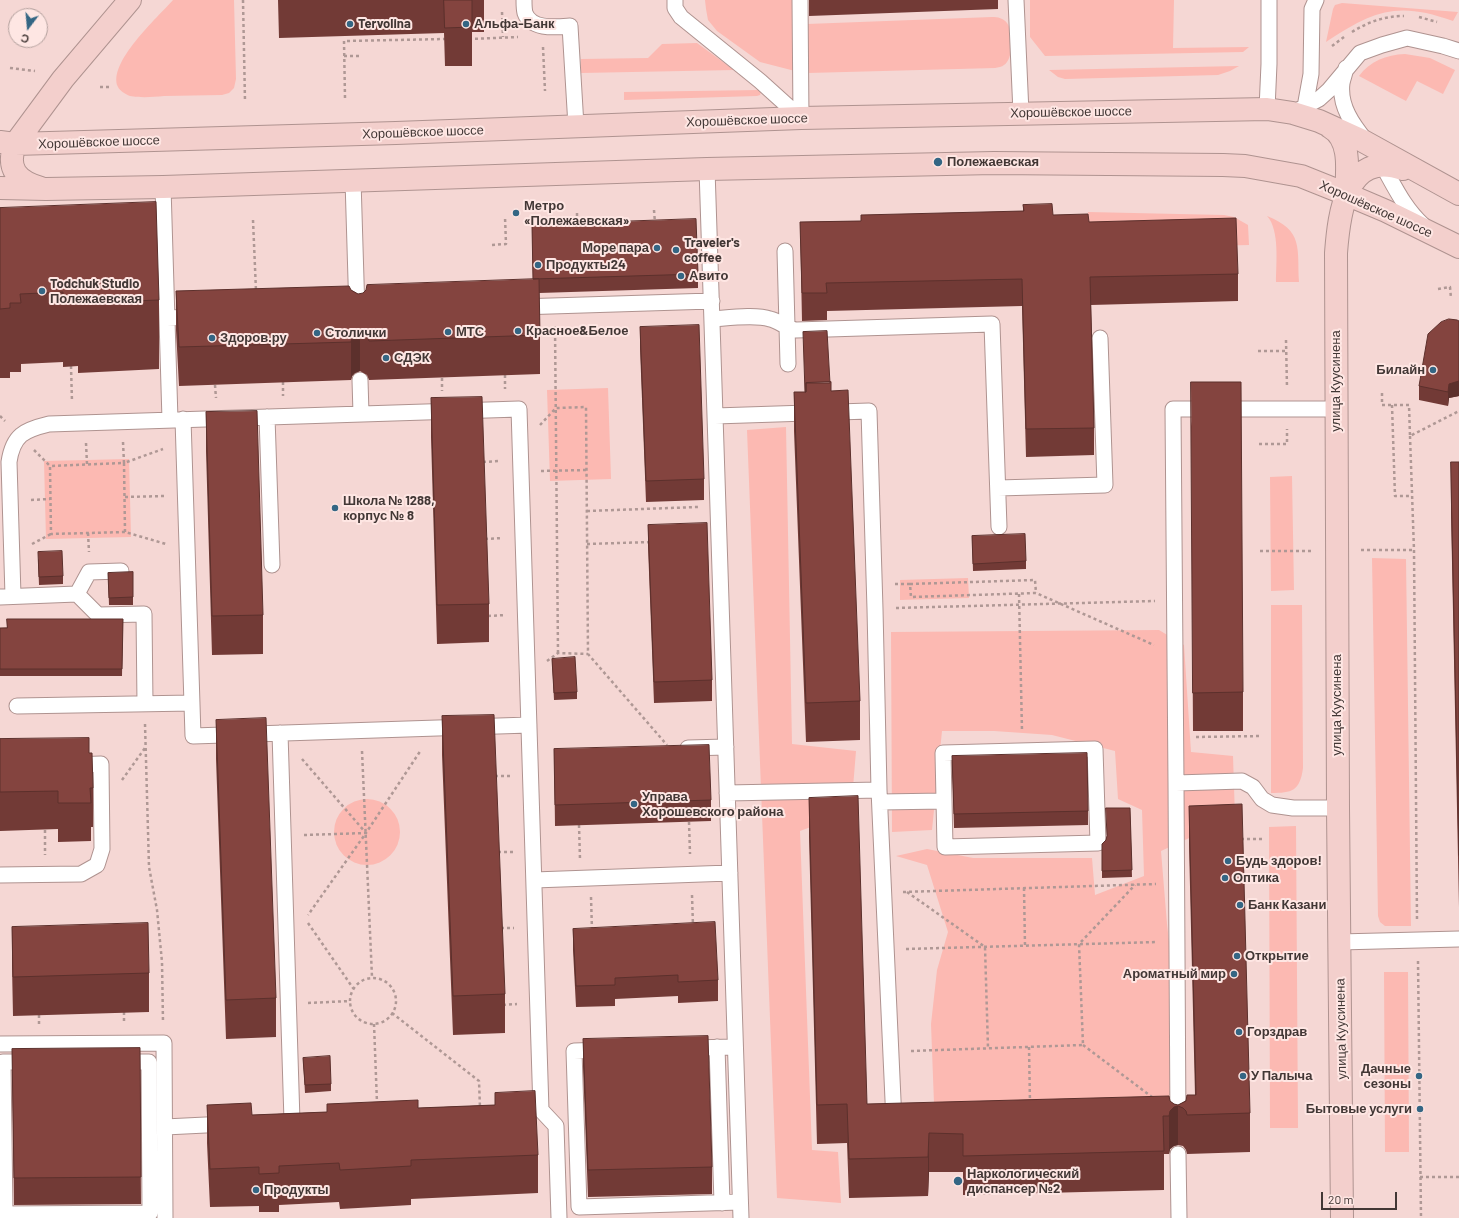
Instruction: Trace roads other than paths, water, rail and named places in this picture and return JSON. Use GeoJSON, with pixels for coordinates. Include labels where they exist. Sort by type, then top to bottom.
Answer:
{"type":"FeatureCollection","features":[{"type":"Feature","properties":{"kind":"main road"},"geometry":{"type":"LineString","coordinates":[[5,147],[130,0]]}},
{"type":"Feature","properties":{"kind":"main road","name":"Хорошёвское шоссе"},"geometry":{"type":"LineString","coordinates":[[5,147],[801,118],[1268,109],[1306,114],[1371,146],[1459,194]]}},
{"type":"Feature","properties":{"kind":"main road"},"geometry":{"type":"LineString","coordinates":[[1306,114],[1334,129],[1340,134],[1344,142],[1347,172],[1346,194]]}},
{"type":"Feature","properties":{"kind":"main road","name":"Хорошёвское шоссе"},"geometry":{"type":"LineString","coordinates":[[5,147],[11,155],[12,168],[18,177],[30,185],[46,189]]}},
{"type":"Feature","properties":{"kind":"main road","name":"Хорошёвское шоссе"},"geometry":{"type":"LineString","coordinates":[[0,188],[46,189],[163,187],[707,169],[994,163],[1223,165],[1245,166],[1301,176],[1346,194],[1459,247]]}},
{"type":"Feature","properties":{"kind":"main road"},"geometry":{"type":"LineString","coordinates":[[1346,194],[1352,182],[1358,175],[1366,170],[1382,165],[1398,167],[1433,180]]}},
{"type":"Feature","properties":{"kind":"main road","name":"улица Куусинена"},"geometry":{"type":"LineString","coordinates":[[1342,1218],[1338,808],[1336,254],[1338,228],[1346,194]]}},
{"type":"Feature","properties":{"kind":"lane"},"geometry":{"type":"LineString","coordinates":[[524,0],[525,12],[530,21],[539,25],[551,27],[570,26],[576,126]]}},
{"type":"Feature","properties":{"kind":"lane"},"geometry":{"type":"LineString","coordinates":[[674,0],[675,8],[681,17],[760,81],[801,118]]}},
{"type":"Feature","properties":{"kind":"lane"},"geometry":{"type":"LineString","coordinates":[[800,0],[801,118]]}},
{"type":"Feature","properties":{"kind":"lane"},"geometry":{"type":"LineString","coordinates":[[1016,0],[1021,113]]}},
{"type":"Feature","properties":{"kind":"lane"},"geometry":{"type":"LineString","coordinates":[[1268,109],[1270,54],[1269,0]]}},
{"type":"Feature","properties":{"kind":"lane"},"geometry":{"type":"LineString","coordinates":[[1306,114],[1311,74],[1312,9],[1316,0]]}},
{"type":"Feature","properties":{"kind":"lane"},"geometry":{"type":"LineString","coordinates":[[1306,114],[1329,90],[1360,53],[1407,38],[1459,51]]}},
{"type":"Feature","properties":{"kind":"lane"},"geometry":{"type":"LineString","coordinates":[[1346,68],[1342,84],[1343,104],[1354,126],[1371,146],[1404,203],[1416,218],[1438,237]]}},
{"type":"Feature","properties":{"kind":"lane"},"geometry":{"type":"LineString","coordinates":[[707,169],[741,1218]]}},
{"type":"Feature","properties":{"kind":"lane"},"geometry":{"type":"LineString","coordinates":[[342,313],[362,316],[353,180]]}},
{"type":"Feature","properties":{"kind":"lane"},"geometry":{"type":"LineString","coordinates":[[163,187],[167,318],[177,419],[184,442],[193,736],[529,725]]}},
{"type":"Feature","properties":{"kind":"lane"},"geometry":{"type":"LineString","coordinates":[[785,251],[788,364]]}},
{"type":"Feature","properties":{"kind":"lane"},"geometry":{"type":"LineString","coordinates":[[505,308],[712,301]]}},
{"type":"Feature","properties":{"kind":"lane"},"geometry":{"type":"LineString","coordinates":[[167,318],[212,317]]}},
{"type":"Feature","properties":{"kind":"lane"},"geometry":{"type":"LineString","coordinates":[[712,319],[757,317],[770,319],[787,328],[796,330],[992,324],[999,527]]}},
{"type":"Feature","properties":{"kind":"lane"},"geometry":{"type":"LineString","coordinates":[[998,488],[1104,485],[1100,338]]}},
{"type":"Feature","properties":{"kind":"lane"},"geometry":{"type":"LineString","coordinates":[[360,380],[361,414]]}},
{"type":"Feature","properties":{"kind":"lane"},"geometry":{"type":"LineString","coordinates":[[145,704],[144,614],[98,615],[76,594],[7,596],[9,462],[11,448],[20,436],[32,428],[49,424],[519,409],[541,1110],[556,1126],[559,1218]]}},
{"type":"Feature","properties":{"kind":"lane"},"geometry":{"type":"LineString","coordinates":[[1178,1135],[1173,409],[1336,409]]}},
{"type":"Feature","properties":{"kind":"lane"},"geometry":{"type":"LineString","coordinates":[[715,416],[868,411],[875,609],[879,796],[893,1122],[906,1122]]}},
{"type":"Feature","properties":{"kind":"lane"},"geometry":{"type":"LineString","coordinates":[[267,416],[272,565]]}},
{"type":"Feature","properties":{"kind":"lane"},"geometry":{"type":"LineString","coordinates":[[76,594],[89,572],[121,571]]}},
{"type":"Feature","properties":{"kind":"lane"},"geometry":{"type":"LineString","coordinates":[[17,706],[192,703]]}},
{"type":"Feature","properties":{"kind":"lane"},"geometry":{"type":"LineString","coordinates":[[280,733],[289,1004],[285,1122],[308,1121]]}},
{"type":"Feature","properties":{"kind":"lane"},"geometry":{"type":"LineString","coordinates":[[670,748],[726,747]]}},
{"type":"Feature","properties":{"kind":"lane"},"geometry":{"type":"LineString","coordinates":[[1095,749],[1098,844],[945,847],[944,801],[943,753],[1095,749]]}},
{"type":"Feature","properties":{"kind":"lane"},"geometry":{"type":"LineString","coordinates":[[0,875],[81,874],[97,865],[102,849],[101,764],[62,765]]}},
{"type":"Feature","properties":{"kind":"lane"},"geometry":{"type":"LineString","coordinates":[[1176,783],[1242,782],[1253,788],[1262,799],[1272,805],[1293,808],[1338,808]]}},
{"type":"Feature","properties":{"kind":"lane"},"geometry":{"type":"LineString","coordinates":[[727,794],[879,796],[944,801]]}},
{"type":"Feature","properties":{"kind":"lane"},"geometry":{"type":"LineString","coordinates":[[534,880],[730,873]]}},
{"type":"Feature","properties":{"kind":"lane"},"geometry":{"type":"LineString","coordinates":[[1339,942],[1459,939]]}},
{"type":"Feature","properties":{"kind":"lane"},"geometry":{"type":"LineString","coordinates":[[0,1044],[164,1043],[165,1215],[150,1213],[2,1214],[3,1062],[149,1062],[150,1213]]}},
{"type":"Feature","properties":{"kind":"lane"},"geometry":{"type":"LineString","coordinates":[[717,1047],[722,1203]]}},
{"type":"Feature","properties":{"kind":"lane"},"geometry":{"type":"LineString","coordinates":[[678,1048],[736,1047]]}},
{"type":"Feature","properties":{"kind":"lane"},"geometry":{"type":"LineString","coordinates":[[614,1050],[574,1051],[579,1207],[740,1202]]}},
{"type":"Feature","properties":{"kind":"lane"},"geometry":{"type":"LineString","coordinates":[[525,1111],[541,1110]]}},
{"type":"Feature","properties":{"kind":"lane"},"geometry":{"type":"LineString","coordinates":[[1163,1117],[1178,1117]]}},
{"type":"Feature","properties":{"kind":"lane"},"geometry":{"type":"LineString","coordinates":[[164,1127],[241,1124]]}},
{"type":"Feature","properties":{"kind":"lane"},"geometry":{"type":"LineString","coordinates":[[1178,1154],[1179,1218]]}},
{"type":"Feature","properties":{"kind":"place","name":"Tervolina"},"geometry":{"type":"Point","coordinates":[350,24]}},
{"type":"Feature","properties":{"kind":"place","name":"Альфа-Банк"},"geometry":{"type":"Point","coordinates":[466,24]}},
{"type":"Feature","properties":{"kind":"place","name":"Полежаевская"},"geometry":{"type":"Point","coordinates":[938,162]}},
{"type":"Feature","properties":{"kind":"place","name":"Метро «Полежаевская»"},"geometry":{"type":"Point","coordinates":[516,213]}},
{"type":"Feature","properties":{"kind":"place","name":"Море пара"},"geometry":{"type":"Point","coordinates":[657,248]}},
{"type":"Feature","properties":{"kind":"place","name":"Traveler's coffee"},"geometry":{"type":"Point","coordinates":[676,250]}},
{"type":"Feature","properties":{"kind":"place","name":"Продукты24"},"geometry":{"type":"Point","coordinates":[538,265]}},
{"type":"Feature","properties":{"kind":"place","name":"Авито"},"geometry":{"type":"Point","coordinates":[681,276]}},
{"type":"Feature","properties":{"kind":"place","name":"Todchuk Studio Полежаевская"},"geometry":{"type":"Point","coordinates":[42,291]}},
{"type":"Feature","properties":{"kind":"place","name":"Красное&Белое"},"geometry":{"type":"Point","coordinates":[518,331]}},
{"type":"Feature","properties":{"kind":"place","name":"МТС"},"geometry":{"type":"Point","coordinates":[448,332]}},
{"type":"Feature","properties":{"kind":"place","name":"Столички"},"geometry":{"type":"Point","coordinates":[317,333]}},
{"type":"Feature","properties":{"kind":"place","name":"Здоров.ру"},"geometry":{"type":"Point","coordinates":[212,338]}},
{"type":"Feature","properties":{"kind":"place","name":"СДЭК"},"geometry":{"type":"Point","coordinates":[386,358]}},
{"type":"Feature","properties":{"kind":"place","name":"Билайн"},"geometry":{"type":"Point","coordinates":[1433,370]}},
{"type":"Feature","properties":{"kind":"place","name":"Школа № 1288, корпус № 8"},"geometry":{"type":"Point","coordinates":[335,508]}},
{"type":"Feature","properties":{"kind":"place","name":"Управа Хорошевского района"},"geometry":{"type":"Point","coordinates":[634,804]}},
{"type":"Feature","properties":{"kind":"place","name":"Будь здоров!"},"geometry":{"type":"Point","coordinates":[1228,861]}},
{"type":"Feature","properties":{"kind":"place","name":"Оптика"},"geometry":{"type":"Point","coordinates":[1225,878]}},
{"type":"Feature","properties":{"kind":"place","name":"Банк Казани"},"geometry":{"type":"Point","coordinates":[1240,905]}},
{"type":"Feature","properties":{"kind":"place","name":"Открытие"},"geometry":{"type":"Point","coordinates":[1237,956]}},
{"type":"Feature","properties":{"kind":"place","name":"Ароматный мир"},"geometry":{"type":"Point","coordinates":[1234,974]}},
{"type":"Feature","properties":{"kind":"place","name":"Горздрав"},"geometry":{"type":"Point","coordinates":[1239,1032]}},
{"type":"Feature","properties":{"kind":"place","name":"У Палыча"},"geometry":{"type":"Point","coordinates":[1243,1076]}},
{"type":"Feature","properties":{"kind":"place","name":"Дачные сезоны"},"geometry":{"type":"Point","coordinates":[1419,1076]}},
{"type":"Feature","properties":{"kind":"place","name":"Бытовые услуги"},"geometry":{"type":"Point","coordinates":[1420,1109]}},
{"type":"Feature","properties":{"kind":"place","name":"Наркологический диспансер №2"},"geometry":{"type":"Point","coordinates":[958,1181]}},
{"type":"Feature","properties":{"kind":"place","name":"Продукты"},"geometry":{"type":"Point","coordinates":[256,1190]}}]}
